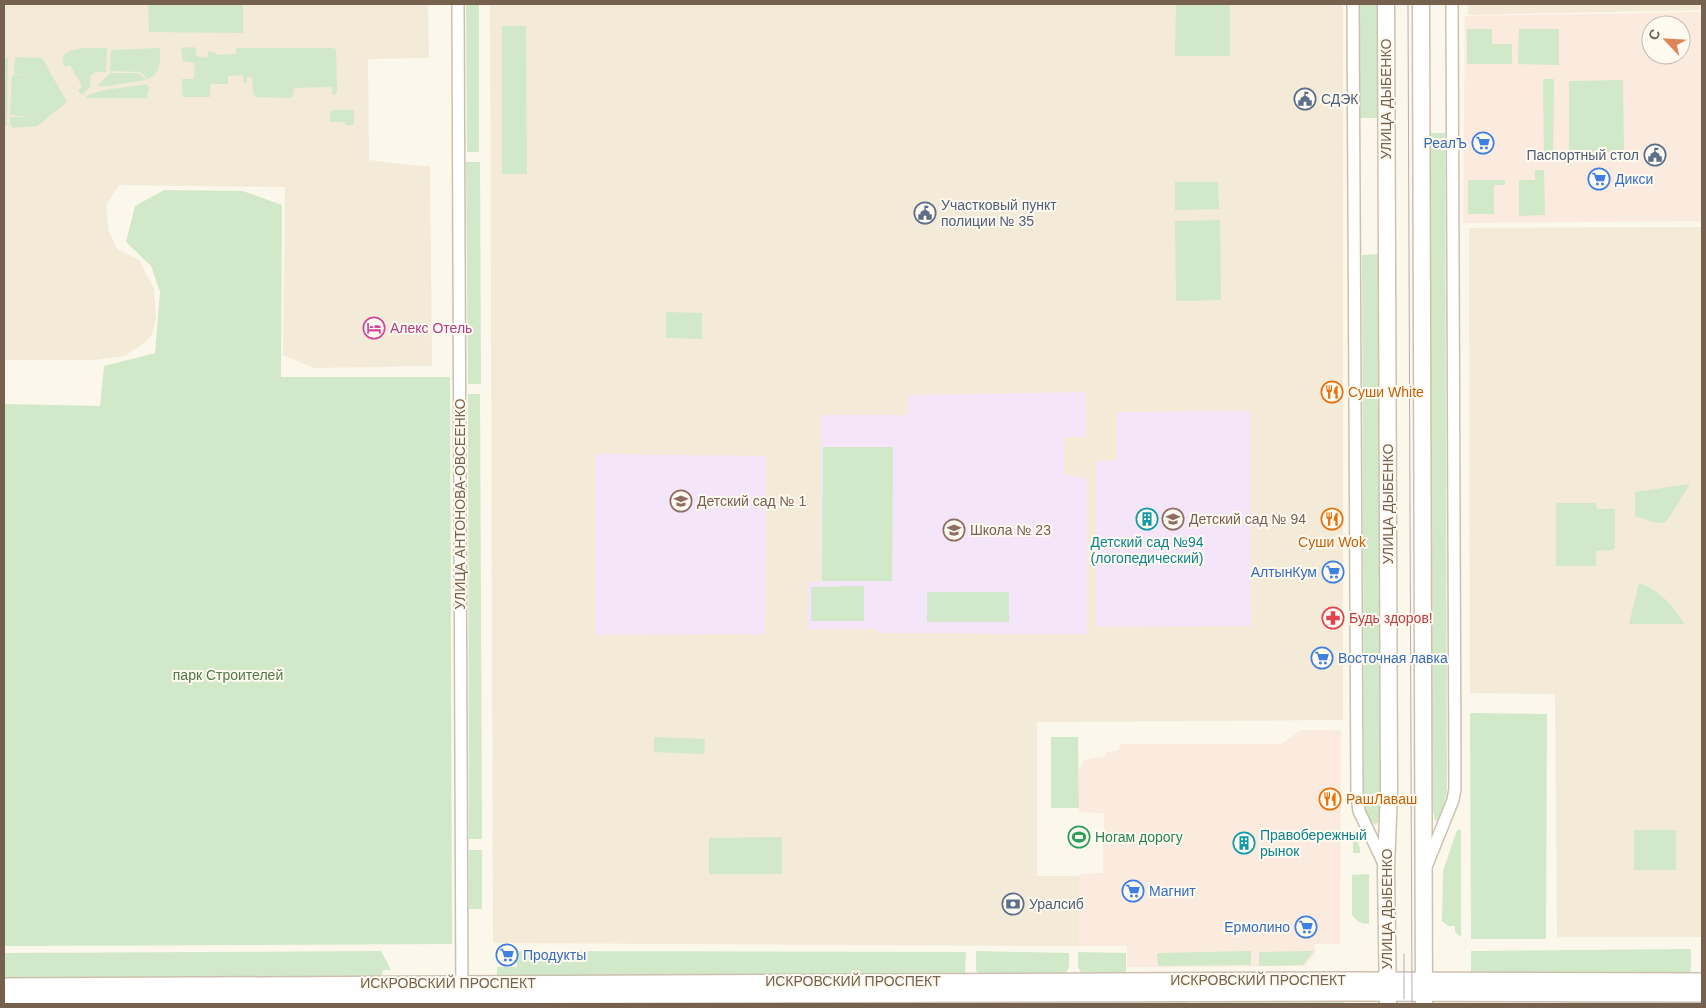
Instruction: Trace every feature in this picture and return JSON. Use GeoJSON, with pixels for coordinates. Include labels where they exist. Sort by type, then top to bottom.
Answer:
{"type":"FeatureCollection","features":[{"type":"Feature","properties":{"kind":"main road","name":"УЛИЦА ДЫБЕНКО"},"geometry":{"type":"LineString","coordinates":[[1386,4],[1389,770],[1386,869],[1387,992]]}},
{"type":"Feature","properties":{"kind":"main road"},"geometry":{"type":"LineString","coordinates":[[1421,4],[1424,993]]}},
{"type":"Feature","properties":{"kind":"street","name":"УЛИЦА АНТОНОВА-ОВСЕЕНКО"},"geometry":{"type":"LineString","coordinates":[[458,4],[462,994]]}},
{"type":"Feature","properties":{"kind":"street"},"geometry":{"type":"LineString","coordinates":[[1353,4],[1357,796],[1359,811],[1386,869]]}},
{"type":"Feature","properties":{"kind":"street"},"geometry":{"type":"LineString","coordinates":[[1423,873],[1453,800],[1455,789],[1452,4]]}},
{"type":"Feature","properties":{"kind":"street","name":"ИСКРОВСКИЙ ПРОСПЕКТ"},"geometry":{"type":"LineString","coordinates":[[1424,993],[1702,981]]}},
{"type":"Feature","properties":{"kind":"street","name":"ИСКРОВСКИЙ ПРОСПЕКТ"},"geometry":{"type":"LineString","coordinates":[[4,986],[462,994]]}},
{"type":"Feature","properties":{"kind":"street","name":"ИСКРОВСКИЙ ПРОСПЕКТ"},"geometry":{"type":"LineString","coordinates":[[4,998],[462,994],[1387,992],[1702,994]]}},
{"type":"Feature","properties":{"kind":"shaded area"},"geometry":{"type":"Polygon","coordinates":[[[4,4],[428,4],[429,58],[368,59],[369,160],[430,166],[432,366],[314,368],[283,355],[285,187],[119,185],[106,205],[109,232],[117,249],[139,260],[154,289],[156,319],[152,335],[143,344],[124,356],[95,360],[4,360],[4,4]]]}},
{"type":"Feature","properties":{"kind":"shaded area"},"geometry":{"type":"Polygon","coordinates":[[[490,4],[1343,4],[1343,720],[1037,722],[1037,876],[1079,876],[1079,946],[493,943],[490,4]]]}},
{"type":"Feature","properties":{"kind":"shaded area"},"geometry":{"type":"Polygon","coordinates":[[[1468,4],[1702,4],[1702,10],[1468,15],[1468,4]]]}},
{"type":"Feature","properties":{"kind":"shaded area"},"geometry":{"type":"Polygon","coordinates":[[[1702,12],[1702,221],[1463,223],[1465,16],[1702,12]]]}},
{"type":"Feature","properties":{"kind":"shaded area"},"geometry":{"type":"Polygon","coordinates":[[[1702,227],[1702,937],[1557,937],[1555,694],[1470,693],[1469,228],[1702,227]]]}},
{"type":"Feature","properties":{"kind":"shaded area","name":"Школа № 23"},"geometry":{"type":"Polygon","coordinates":[[[1085,392],[1086,437],[1065,437],[1064,474],[1087,479],[1087,634],[878,633],[877,629],[807,629],[808,582],[821,581],[821,415],[908,415],[909,395],[1085,392]]]}},
{"type":"Feature","properties":{"kind":"shaded area","name":"Детский сад № 94"},"geometry":{"type":"Polygon","coordinates":[[[1250,411],[1251,626],[1096,627],[1096,461],[1117,460],[1117,412],[1250,411]]]}},
{"type":"Feature","properties":{"kind":"shaded area","name":"Детский сад № 1"},"geometry":{"type":"Polygon","coordinates":[[[595,454],[766,456],[765,634],[595,635],[595,454]]]}},
{"type":"Feature","properties":{"kind":"shaded area"},"geometry":{"type":"Polygon","coordinates":[[[1301,730],[1341,730],[1340,944],[1315,944],[1315,953],[1305,966],[1127,967],[1127,946],[1079,946],[1079,874],[1103,873],[1104,813],[1079,812],[1079,770],[1084,760],[1106,756],[1106,752],[1117,751],[1121,744],[1281,744],[1301,730]]]}},
{"type":"Feature","properties":{"kind":"green space"},"geometry":{"type":"Polygon","coordinates":[[[148,4],[243,4],[243,33],[149,32],[148,4]]]}},
{"type":"Feature","properties":{"kind":"green space"},"geometry":{"type":"Polygon","coordinates":[[[466,4],[479,4],[479,152],[467,152],[466,4]]]}},
{"type":"Feature","properties":{"kind":"green space"},"geometry":{"type":"Polygon","coordinates":[[[1176,4],[1230,4],[1230,56],[1175,56],[1176,4]]]}},
{"type":"Feature","properties":{"kind":"green space"},"geometry":{"type":"Polygon","coordinates":[[[1360,4],[1378,4],[1378,118],[1360,118],[1360,4]]]}},
{"type":"Feature","properties":{"kind":"green space"},"geometry":{"type":"Polygon","coordinates":[[[502,26],[526,26],[527,174],[502,174],[502,26]]]}},
{"type":"Feature","properties":{"kind":"green space"},"geometry":{"type":"Polygon","coordinates":[[[1467,29],[1492,29],[1492,44],[1512,44],[1512,64],[1467,64],[1467,29]]]}},
{"type":"Feature","properties":{"kind":"green space"},"geometry":{"type":"Polygon","coordinates":[[[1519,29],[1559,29],[1559,65],[1518,64],[1519,29]]]}},
{"type":"Feature","properties":{"kind":"green space"},"geometry":{"type":"Polygon","coordinates":[[[107,48],[106,72],[95,72],[91,75],[90,87],[82,95],[78,91],[82,86],[70,65],[65,67],[63,60],[65,55],[77,49],[107,48]]]}},
{"type":"Feature","properties":{"kind":"green space"},"geometry":{"type":"Polygon","coordinates":[[[160,48],[157,71],[147,79],[140,72],[110,71],[111,50],[160,48]]]}},
{"type":"Feature","properties":{"kind":"green space"},"geometry":{"type":"Polygon","coordinates":[[[181,48],[196,48],[196,56],[207,58],[208,51],[220,55],[236,54],[236,48],[334,48],[336,50],[337,91],[336,94],[332,95],[332,87],[294,88],[293,95],[290,98],[257,97],[253,94],[252,77],[247,77],[246,83],[244,83],[243,75],[228,76],[228,84],[210,84],[210,97],[183,97],[182,79],[194,79],[195,63],[183,61],[181,48]]]}},
{"type":"Feature","properties":{"kind":"green space"},"geometry":{"type":"Polygon","coordinates":[[[15,57],[42,58],[67,102],[37,126],[13,128],[10,125],[10,117],[29,117],[10,115],[12,75],[23,75],[14,74],[15,57]]]}},
{"type":"Feature","properties":{"kind":"green space"},"geometry":{"type":"Polygon","coordinates":[[[4,58],[8,58],[7,126],[4,126],[4,58]]]}},
{"type":"Feature","properties":{"kind":"green space"},"geometry":{"type":"Polygon","coordinates":[[[110,73],[138,73],[146,80],[99,87],[98,85],[110,73]]]}},
{"type":"Feature","properties":{"kind":"green space"},"geometry":{"type":"Polygon","coordinates":[[[1543,79],[1554,79],[1553,155],[1544,159],[1543,79]]]}},
{"type":"Feature","properties":{"kind":"green space"},"geometry":{"type":"Polygon","coordinates":[[[1623,80],[1624,152],[1569,153],[1569,81],[1623,80]]]}},
{"type":"Feature","properties":{"kind":"green space"},"geometry":{"type":"Polygon","coordinates":[[[146,84],[149,88],[147,98],[85,98],[104,90],[146,84]]]}},
{"type":"Feature","properties":{"kind":"green space"},"geometry":{"type":"Polygon","coordinates":[[[333,110],[354,110],[354,125],[345,125],[345,122],[330,122],[330,112],[333,110]]]}},
{"type":"Feature","properties":{"kind":"green space"},"geometry":{"type":"Polygon","coordinates":[[[1427,133],[1445,133],[1447,793],[1439,819],[1435,821],[1428,788],[1427,133]]]}},
{"type":"Feature","properties":{"kind":"green space"},"geometry":{"type":"Polygon","coordinates":[[[466,162],[480,162],[481,384],[468,384],[466,162]]]}},
{"type":"Feature","properties":{"kind":"green space"},"geometry":{"type":"Polygon","coordinates":[[[1535,170],[1544,170],[1545,215],[1519,216],[1519,180],[1535,180],[1535,170]]]}},
{"type":"Feature","properties":{"kind":"green space"},"geometry":{"type":"Polygon","coordinates":[[[1468,180],[1505,180],[1505,185],[1494,185],[1494,214],[1468,214],[1468,180]]]}},
{"type":"Feature","properties":{"kind":"green space"},"geometry":{"type":"Polygon","coordinates":[[[1175,182],[1218,182],[1219,209],[1175,210],[1175,182]]]}},
{"type":"Feature","properties":{"kind":"green space","name":"парк Строителей"},"geometry":{"type":"Polygon","coordinates":[[[164,190],[243,191],[282,205],[281,377],[450,377],[452,944],[4,946],[4,404],[100,406],[104,366],[155,353],[160,292],[151,266],[126,242],[135,206],[164,190]]]}},
{"type":"Feature","properties":{"kind":"green space"},"geometry":{"type":"Polygon","coordinates":[[[1220,220],[1221,300],[1176,301],[1175,221],[1220,220]]]}},
{"type":"Feature","properties":{"kind":"green space"},"geometry":{"type":"Polygon","coordinates":[[[1378,254],[1381,284],[1383,789],[1378,823],[1374,824],[1367,816],[1364,799],[1362,255],[1378,254]]]}},
{"type":"Feature","properties":{"kind":"green space"},"geometry":{"type":"Polygon","coordinates":[[[666,312],[702,313],[702,339],[666,338],[666,312]]]}},
{"type":"Feature","properties":{"kind":"green space"},"geometry":{"type":"Polygon","coordinates":[[[468,394],[480,394],[482,839],[469,839],[468,394]]]}},
{"type":"Feature","properties":{"kind":"green space"},"geometry":{"type":"Polygon","coordinates":[[[823,447],[893,447],[892,581],[822,581],[823,447]]]}},
{"type":"Feature","properties":{"kind":"green space"},"geometry":{"type":"Polygon","coordinates":[[[1690,484],[1666,522],[1656,523],[1635,516],[1635,492],[1690,484]]]}},
{"type":"Feature","properties":{"kind":"green space"},"geometry":{"type":"Polygon","coordinates":[[[1556,503],[1596,503],[1597,509],[1615,509],[1615,548],[1612,550],[1596,551],[1596,566],[1556,566],[1556,503]]]}},
{"type":"Feature","properties":{"kind":"green space"},"geometry":{"type":"Polygon","coordinates":[[[1639,583],[1647,586],[1665,599],[1684,624],[1629,624],[1639,583]]]}},
{"type":"Feature","properties":{"kind":"green space"},"geometry":{"type":"Polygon","coordinates":[[[864,586],[864,621],[811,621],[811,587],[864,586]]]}},
{"type":"Feature","properties":{"kind":"green space"},"geometry":{"type":"Polygon","coordinates":[[[927,592],[1009,592],[1009,622],[927,622],[927,592]]]}},
{"type":"Feature","properties":{"kind":"green space"},"geometry":{"type":"Polygon","coordinates":[[[1470,713],[1547,714],[1546,939],[1471,939],[1470,713]]]}},
{"type":"Feature","properties":{"kind":"green space"},"geometry":{"type":"Polygon","coordinates":[[[654,737],[705,739],[704,754],[654,752],[654,737]]]}},
{"type":"Feature","properties":{"kind":"green space"},"geometry":{"type":"Polygon","coordinates":[[[1051,737],[1078,737],[1079,808],[1051,808],[1051,737]]]}},
{"type":"Feature","properties":{"kind":"green space"},"geometry":{"type":"Polygon","coordinates":[[[1353,830],[1360,848],[1360,853],[1353,853],[1353,830]]]}},
{"type":"Feature","properties":{"kind":"green space"},"geometry":{"type":"Polygon","coordinates":[[[1457,830],[1461,830],[1461,937],[1455,932],[1455,926],[1448,926],[1442,921],[1443,871],[1457,830]]]}},
{"type":"Feature","properties":{"kind":"green space"},"geometry":{"type":"Polygon","coordinates":[[[1634,830],[1676,830],[1676,870],[1634,870],[1634,830]]]}},
{"type":"Feature","properties":{"kind":"green space"},"geometry":{"type":"Polygon","coordinates":[[[782,837],[782,874],[709,874],[709,838],[782,837]]]}},
{"type":"Feature","properties":{"kind":"green space"},"geometry":{"type":"Polygon","coordinates":[[[469,850],[482,850],[482,909],[469,909],[469,850]]]}},
{"type":"Feature","properties":{"kind":"green space"},"geometry":{"type":"Polygon","coordinates":[[[1369,874],[1369,924],[1359,922],[1352,915],[1352,875],[1369,874]]]}},
{"type":"Feature","properties":{"kind":"green space"},"geometry":{"type":"Polygon","coordinates":[[[1691,949],[1690,973],[1471,974],[1471,951],[1691,949]]]}},
{"type":"Feature","properties":{"kind":"green space"},"geometry":{"type":"Polygon","coordinates":[[[381,951],[391,970],[383,970],[382,976],[4,978],[4,953],[381,951]]]}},
{"type":"Feature","properties":{"kind":"green space"},"geometry":{"type":"Polygon","coordinates":[[[517,951],[966,952],[965,975],[497,976],[497,967],[517,967],[517,951]]]}},
{"type":"Feature","properties":{"kind":"green space"},"geometry":{"type":"Polygon","coordinates":[[[976,951],[1069,953],[1069,967],[1065,974],[978,974],[976,970],[976,951]]]}},
{"type":"Feature","properties":{"kind":"green space"},"geometry":{"type":"Polygon","coordinates":[[[1251,951],[1251,965],[1158,966],[1157,953],[1251,951]]]}},
{"type":"Feature","properties":{"kind":"green space"},"geometry":{"type":"Polygon","coordinates":[[[1314,951],[1303,965],[1259,966],[1259,952],[1314,951]]]}},
{"type":"Feature","properties":{"kind":"green space"},"geometry":{"type":"Polygon","coordinates":[[[1078,952],[1126,953],[1126,973],[1082,974],[1078,967],[1078,952]]]}},
{"type":"Feature","properties":{"kind":"green space"},"geometry":{"type":"Polygon","coordinates":[[[1199,1000],[1344,1000],[1344,1004],[1199,1004],[1199,1000]]]}},
{"type":"Feature","properties":{"kind":"green space"},"geometry":{"type":"Polygon","coordinates":[[[1564,1000],[1702,1000],[1702,1004],[1564,1004],[1564,1000]]]}},
{"type":"Feature","properties":{"kind":"green space"},"geometry":{"type":"Polygon","coordinates":[[[904,1001],[907,1004],[521,1004],[521,1002],[904,1001]]]}},
{"type":"Feature","properties":{"kind":"green space"},"geometry":{"type":"Polygon","coordinates":[[[924,1001],[1189,1001],[1189,1004],[919,1004],[924,1001]]]}},
{"type":"Feature","properties":{"kind":"tram line"},"geometry":{"type":"LineString","coordinates":[[1408,4],[1412,1004]]}},
{"type":"Feature","properties":{"kind":"tram line"},"geometry":{"type":"LineString","coordinates":[[1404,954],[1404,999]]}},
{"type":"Feature","properties":{"kind":"place","name":"СДЭК"},"geometry":{"type":"Point","coordinates":[1305,99]}},
{"type":"Feature","properties":{"kind":"place","name":"РеалЪ"},"geometry":{"type":"Point","coordinates":[1483,143]}},
{"type":"Feature","properties":{"kind":"place","name":"Паспортный стол"},"geometry":{"type":"Point","coordinates":[1655,155]}},
{"type":"Feature","properties":{"kind":"place","name":"Дикси"},"geometry":{"type":"Point","coordinates":[1599,179]}},
{"type":"Feature","properties":{"kind":"place","name":"Участковый пункт полиции № 35"},"geometry":{"type":"Point","coordinates":[925,213]}},
{"type":"Feature","properties":{"kind":"place","name":"Алекс Отель"},"geometry":{"type":"Point","coordinates":[374,328]}},
{"type":"Feature","properties":{"kind":"place","name":"Суши White"},"geometry":{"type":"Point","coordinates":[1332,392]}},
{"type":"Feature","properties":{"kind":"place","name":"Детский сад № 1"},"geometry":{"type":"Point","coordinates":[681,501]}},
{"type":"Feature","properties":{"kind":"place","name":"Детский сад №94 (логопедический)"},"geometry":{"type":"Point","coordinates":[1147,519]}},
{"type":"Feature","properties":{"kind":"place","name":"Детский сад № 94"},"geometry":{"type":"Point","coordinates":[1173,519]}},
{"type":"Feature","properties":{"kind":"place","name":"Суши Wok"},"geometry":{"type":"Point","coordinates":[1332,519]}},
{"type":"Feature","properties":{"kind":"place","name":"Школа № 23"},"geometry":{"type":"Point","coordinates":[954,530]}},
{"type":"Feature","properties":{"kind":"place","name":"АлтынКум"},"geometry":{"type":"Point","coordinates":[1333,572]}},
{"type":"Feature","properties":{"kind":"place","name":"Будь здоров!"},"geometry":{"type":"Point","coordinates":[1333,618]}},
{"type":"Feature","properties":{"kind":"place","name":"Восточная лавка"},"geometry":{"type":"Point","coordinates":[1322,658]}},
{"type":"Feature","properties":{"kind":"place","name":"РашЛаваш"},"geometry":{"type":"Point","coordinates":[1330,799]}},
{"type":"Feature","properties":{"kind":"place","name":"Ногам дорогу"},"geometry":{"type":"Point","coordinates":[1079,837]}},
{"type":"Feature","properties":{"kind":"place","name":"Правобережный рынок"},"geometry":{"type":"Point","coordinates":[1244,843]}},
{"type":"Feature","properties":{"kind":"place","name":"Магнит"},"geometry":{"type":"Point","coordinates":[1133,891]}},
{"type":"Feature","properties":{"kind":"place","name":"Уралсиб"},"geometry":{"type":"Point","coordinates":[1013,904]}},
{"type":"Feature","properties":{"kind":"place","name":"Ермолино"},"geometry":{"type":"Point","coordinates":[1306,927]}},
{"type":"Feature","properties":{"kind":"place","name":"Продукты"},"geometry":{"type":"Point","coordinates":[507,955]}}]}
